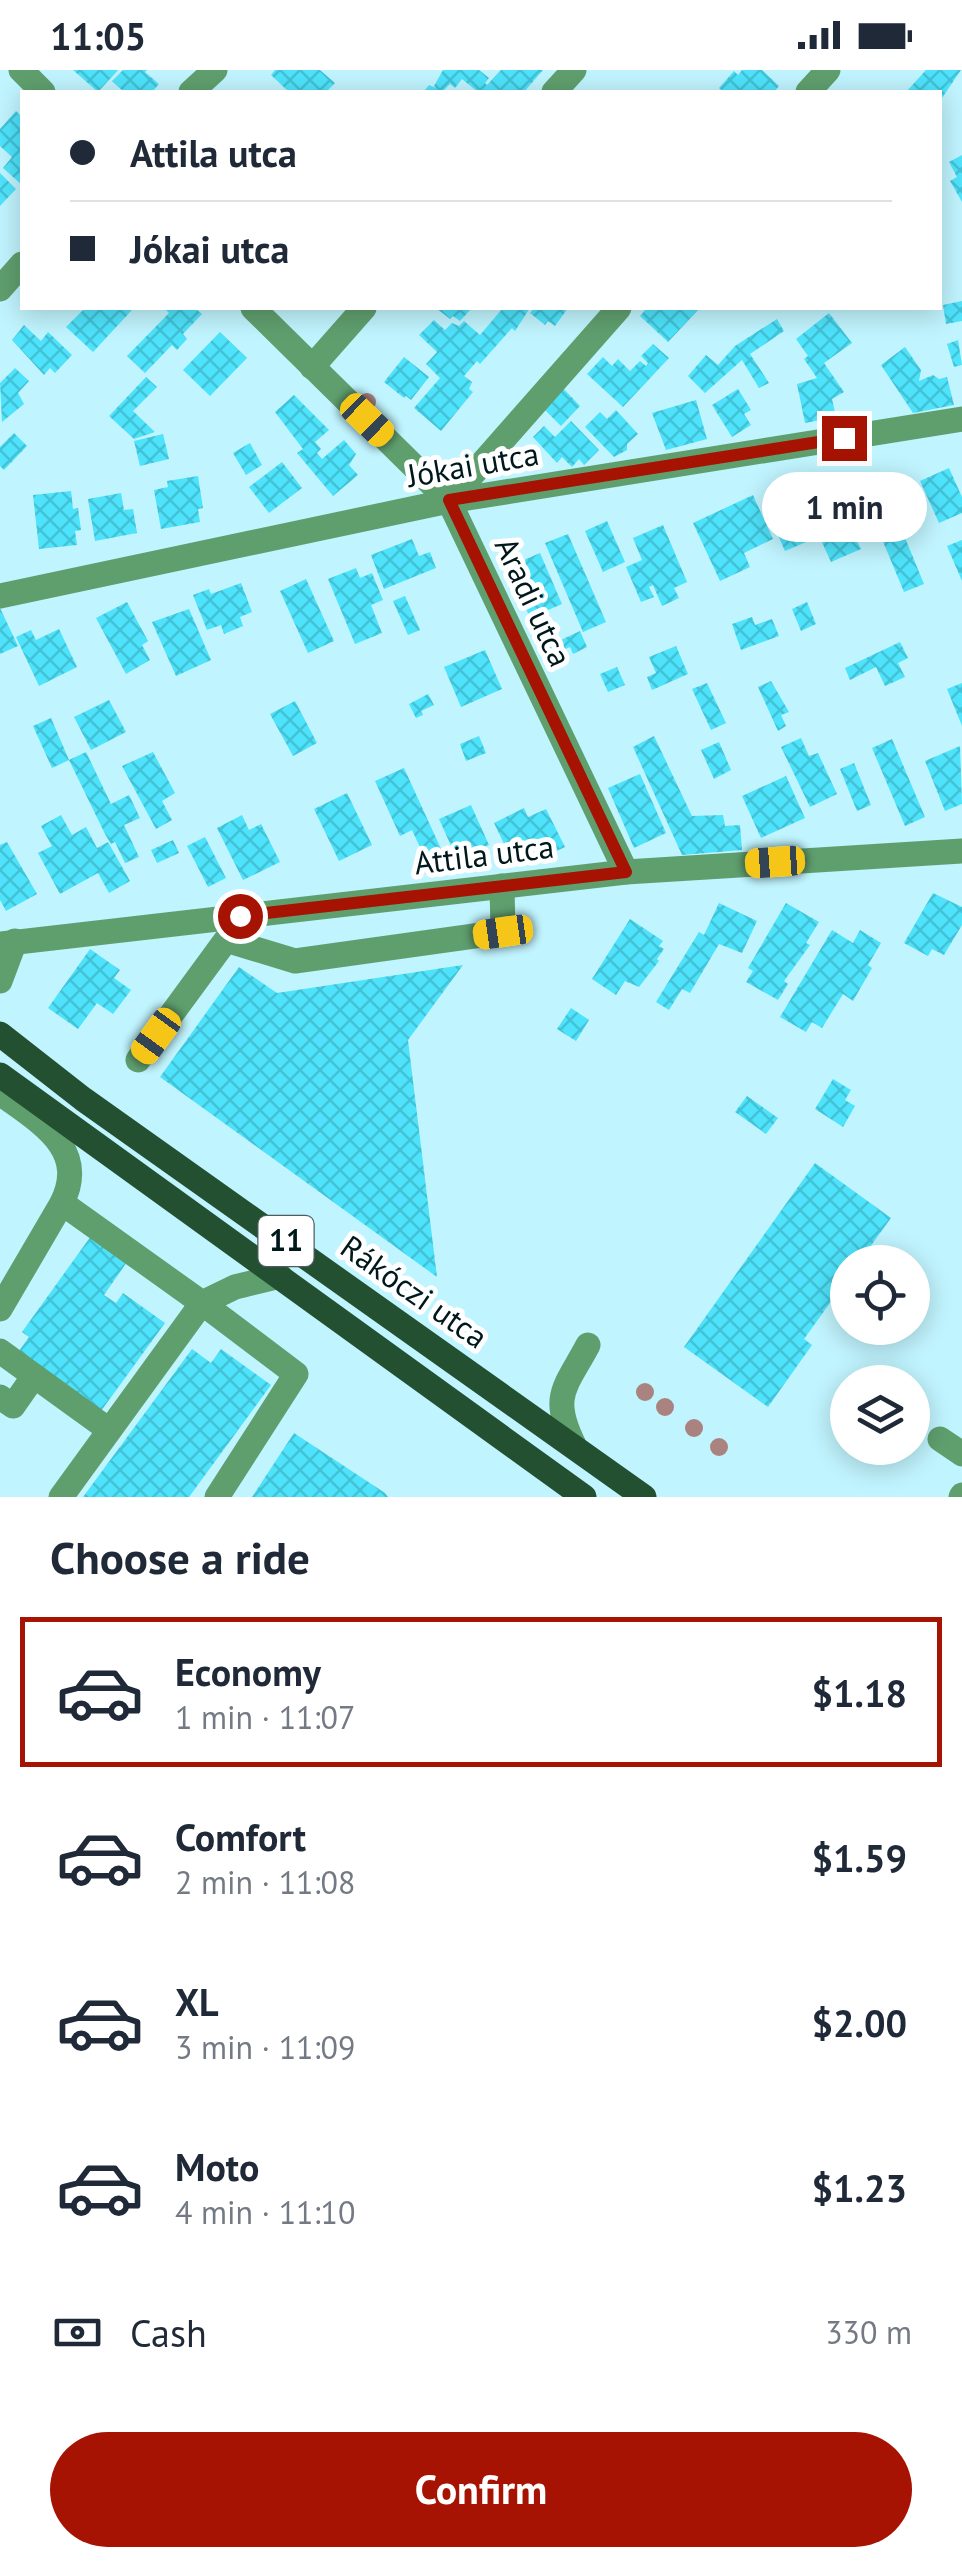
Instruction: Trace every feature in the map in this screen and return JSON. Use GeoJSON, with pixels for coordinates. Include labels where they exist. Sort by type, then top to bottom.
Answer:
{"type":"FeatureCollection","features":[{"type":"Feature","properties":{"kind":"main road","name":"Rákóczi utca"},"geometry":{"type":"LineString","coordinates":[[1,1034],[84,1098],[644,1497]]}},
{"type":"Feature","properties":{"kind":"main road","name":"Rákóczi utca"},"geometry":{"type":"LineString","coordinates":[[0,1074],[582,1496]]}},
{"type":"Feature","properties":{"kind":"street"},"geometry":{"type":"LineString","coordinates":[[21,70],[41,90]]}},
{"type":"Feature","properties":{"kind":"street"},"geometry":{"type":"LineString","coordinates":[[193,90],[215,70]]}},
{"type":"Feature","properties":{"kind":"street"},"geometry":{"type":"LineString","coordinates":[[556,90],[574,70]]}},
{"type":"Feature","properties":{"kind":"street"},"geometry":{"type":"LineString","coordinates":[[810,90],[828,70]]}},
{"type":"Feature","properties":{"kind":"street"},"geometry":{"type":"LineString","coordinates":[[0,289],[20,266]]}},
{"type":"Feature","properties":{"kind":"street","name":"Aradi utca"},"geometry":{"type":"LineString","coordinates":[[255,310],[449,500],[626,872]]}},
{"type":"Feature","properties":{"kind":"street"},"geometry":{"type":"LineString","coordinates":[[312,367],[362,310]]}},
{"type":"Feature","properties":{"kind":"street"},"geometry":{"type":"LineString","coordinates":[[449,500],[617,310]]}},
{"type":"Feature","properties":{"kind":"street","name":"Jókai utca"},"geometry":{"type":"LineString","coordinates":[[0,596],[449,500],[962,418]]}},
{"type":"Feature","properties":{"kind":"street","name":"Attila utca"},"geometry":{"type":"LineString","coordinates":[[0,981],[5,945],[626,872],[962,850]]}},
{"type":"Feature","properties":{"kind":"street"},"geometry":{"type":"LineString","coordinates":[[138,1060],[226,940],[294,962],[503,932],[502,886]]}},
{"type":"Feature","properties":{"kind":"street"},"geometry":{"type":"LineString","coordinates":[[0,1018],[1,1034]]}},
{"type":"Feature","properties":{"kind":"street"},"geometry":{"type":"LineString","coordinates":[[0,1092],[46,1126],[69,1156],[71,1183],[2,1301]]}},
{"type":"Feature","properties":{"kind":"street"},"geometry":{"type":"LineString","coordinates":[[62,1202],[296,1374],[217,1497]]}},
{"type":"Feature","properties":{"kind":"street"},"geometry":{"type":"LineString","coordinates":[[61,1497],[202,1303],[236,1287],[280,1276]]}},
{"type":"Feature","properties":{"kind":"street"},"geometry":{"type":"LineString","coordinates":[[574,1445],[562,1420],[562,1391],[588,1346]]}},
{"type":"Feature","properties":{"kind":"street"},"geometry":{"type":"LineString","coordinates":[[0,1351],[109,1430]]}},
{"type":"Feature","properties":{"kind":"street"},"geometry":{"type":"LineString","coordinates":[[0,1397],[13,1406],[34,1376]]}},
{"type":"Feature","properties":{"kind":"street"},"geometry":{"type":"LineString","coordinates":[[940,1439],[962,1454]]}},
{"type":"Feature","properties":{"kind":"building"},"geometry":{"type":"Polygon","coordinates":[[[73,70],[118,70],[96,90],[73,70]]]}},
{"type":"Feature","properties":{"kind":"building"},"geometry":{"type":"Polygon","coordinates":[[[123,70],[147,70],[159,84],[154,90],[122,90],[112,81],[123,70]]]}},
{"type":"Feature","properties":{"kind":"building"},"geometry":{"type":"Polygon","coordinates":[[[275,70],[320,70],[335,83],[328,90],[287,90],[271,75],[275,70]]]}},
{"type":"Feature","properties":{"kind":"building"},"geometry":{"type":"Polygon","coordinates":[[[443,70],[479,70],[489,78],[487,85],[501,70],[543,70],[526,90],[476,90],[462,79],[455,88],[450,84],[444,90],[425,90],[434,86],[443,70]]]}},
{"type":"Feature","properties":{"kind":"building"},"geometry":{"type":"Polygon","coordinates":[[[742,70],[762,70],[779,86],[776,90],[719,88],[734,71],[738,75],[742,70]]]}},
{"type":"Feature","properties":{"kind":"building"},"geometry":{"type":"Polygon","coordinates":[[[926,70],[961,70],[942,98],[942,90],[908,90],[926,70]]]}},
{"type":"Feature","properties":{"kind":"building"},"geometry":{"type":"Polygon","coordinates":[[[16,111],[20,115],[20,183],[3,168],[12,157],[0,146],[0,129],[16,111]]]}},
{"type":"Feature","properties":{"kind":"building"},"geometry":{"type":"Polygon","coordinates":[[[962,155],[962,202],[950,181],[957,177],[949,162],[962,155]]]}},
{"type":"Feature","properties":{"kind":"building"},"geometry":{"type":"Polygon","coordinates":[[[0,173],[16,189],[0,206],[0,173]]]}},
{"type":"Feature","properties":{"kind":"building"},"geometry":{"type":"Polygon","coordinates":[[[962,301],[962,321],[946,324],[943,305],[962,301]]]}},
{"type":"Feature","properties":{"kind":"building"},"geometry":{"type":"Polygon","coordinates":[[[83,310],[132,310],[93,352],[66,327],[83,310]]]}},
{"type":"Feature","properties":{"kind":"building"},"geometry":{"type":"Polygon","coordinates":[[[166,310],[197,310],[202,314],[183,334],[187,339],[177,350],[172,345],[145,373],[127,356],[169,313],[166,310]]]}},
{"type":"Feature","properties":{"kind":"building"},"geometry":{"type":"Polygon","coordinates":[[[439,310],[470,310],[460,321],[453,316],[450,319],[439,310]]]}},
{"type":"Feature","properties":{"kind":"building"},"geometry":{"type":"Polygon","coordinates":[[[501,310],[529,310],[515,331],[512,328],[464,376],[472,382],[469,389],[473,392],[441,431],[414,408],[440,378],[426,364],[437,352],[419,335],[434,320],[445,330],[452,323],[459,326],[464,321],[480,335],[501,310]]]}},
{"type":"Feature","properties":{"kind":"building"},"geometry":{"type":"Polygon","coordinates":[[[567,310],[555,326],[548,321],[545,325],[530,313],[567,310]]]}},
{"type":"Feature","properties":{"kind":"building"},"geometry":{"type":"Polygon","coordinates":[[[645,310],[698,310],[668,342],[640,316],[645,310]]]}},
{"type":"Feature","properties":{"kind":"building"},"geometry":{"type":"Polygon","coordinates":[[[829,313],[852,343],[824,363],[844,392],[832,399],[836,417],[805,423],[797,384],[817,378],[796,339],[829,313]]]}},
{"type":"Feature","properties":{"kind":"building"},"geometry":{"type":"Polygon","coordinates":[[[777,319],[784,331],[750,354],[769,383],[759,388],[742,360],[705,393],[688,376],[706,355],[718,365],[735,346],[777,319]]]}},
{"type":"Feature","properties":{"kind":"building"},"geometry":{"type":"Polygon","coordinates":[[[24,325],[41,341],[48,332],[72,355],[55,373],[50,368],[44,375],[12,340],[24,325]]]}},
{"type":"Feature","properties":{"kind":"building"},"geometry":{"type":"Polygon","coordinates":[[[220,332],[247,358],[210,396],[183,370],[220,332]]]}},
{"type":"Feature","properties":{"kind":"building"},"geometry":{"type":"Polygon","coordinates":[[[958,340],[962,365],[954,367],[947,344],[958,340]]]}},
{"type":"Feature","properties":{"kind":"building"},"geometry":{"type":"Polygon","coordinates":[[[653,344],[669,358],[623,407],[587,374],[603,357],[612,366],[618,359],[630,371],[640,361],[646,366],[648,363],[641,356],[653,344]]]}},
{"type":"Feature","properties":{"kind":"building"},"geometry":{"type":"Polygon","coordinates":[[[905,347],[921,370],[919,381],[933,375],[939,379],[947,377],[954,405],[913,413],[881,365],[905,347]]]}},
{"type":"Feature","properties":{"kind":"building"},"geometry":{"type":"Polygon","coordinates":[[[404,357],[429,377],[411,400],[384,382],[404,357]]]}},
{"type":"Feature","properties":{"kind":"building"},"geometry":{"type":"Polygon","coordinates":[[[15,368],[29,381],[18,393],[24,404],[2,422],[0,383],[15,368]]]}},
{"type":"Feature","properties":{"kind":"building"},"geometry":{"type":"Polygon","coordinates":[[[146,377],[157,387],[133,411],[155,432],[134,439],[109,416],[146,377]]]}},
{"type":"Feature","properties":{"kind":"building"},"geometry":{"type":"Polygon","coordinates":[[[560,385],[580,406],[561,426],[541,406],[560,385]]]}},
{"type":"Feature","properties":{"kind":"building"},"geometry":{"type":"Polygon","coordinates":[[[738,389],[751,410],[744,414],[751,425],[732,437],[712,405],[738,389]]]}},
{"type":"Feature","properties":{"kind":"building"},"geometry":{"type":"Polygon","coordinates":[[[294,395],[329,430],[315,442],[322,459],[344,440],[356,454],[349,465],[358,475],[333,496],[297,453],[303,449],[275,412],[294,395]]]}},
{"type":"Feature","properties":{"kind":"building"},"geometry":{"type":"Polygon","coordinates":[[[696,400],[707,439],[666,450],[652,413],[696,400]]]}},
{"type":"Feature","properties":{"kind":"building"},"geometry":{"type":"Polygon","coordinates":[[[616,410],[638,434],[627,444],[627,450],[614,457],[585,427],[600,412],[607,419],[616,410]]]}},
{"type":"Feature","properties":{"kind":"building"},"geometry":{"type":"Polygon","coordinates":[[[571,421],[599,450],[584,465],[579,459],[572,467],[562,457],[557,463],[533,437],[544,426],[555,437],[571,421]]]}},
{"type":"Feature","properties":{"kind":"building"},"geometry":{"type":"Polygon","coordinates":[[[14,433],[27,446],[4,470],[0,466],[0,447],[14,433]]]}},
{"type":"Feature","properties":{"kind":"building"},"geometry":{"type":"Polygon","coordinates":[[[163,434],[169,459],[140,466],[134,441],[163,434]]]}},
{"type":"Feature","properties":{"kind":"building"},"geometry":{"type":"Polygon","coordinates":[[[250,443],[262,465],[246,475],[233,453],[250,443]]]}},
{"type":"Feature","properties":{"kind":"building"},"geometry":{"type":"Polygon","coordinates":[[[282,462],[302,488],[269,513],[249,487],[282,462]]]}},
{"type":"Feature","properties":{"kind":"building"},"geometry":{"type":"Polygon","coordinates":[[[949,468],[962,497],[962,513],[939,523],[920,481],[949,468]]]}},
{"type":"Feature","properties":{"kind":"building"},"geometry":{"type":"Polygon","coordinates":[[[198,476],[203,508],[198,509],[200,522],[161,529],[154,490],[168,487],[167,481],[198,476]]]}},
{"type":"Feature","properties":{"kind":"building"},"geometry":{"type":"Polygon","coordinates":[[[831,480],[846,519],[842,521],[861,549],[831,562],[800,494],[831,480]]]}},
{"type":"Feature","properties":{"kind":"building"},"geometry":{"type":"Polygon","coordinates":[[[71,491],[81,530],[75,531],[77,545],[39,549],[33,495],[71,491]]]}},
{"type":"Feature","properties":{"kind":"building"},"geometry":{"type":"Polygon","coordinates":[[[790,492],[811,540],[785,551],[764,504],[790,492]]]}},
{"type":"Feature","properties":{"kind":"building"},"geometry":{"type":"Polygon","coordinates":[[[121,493],[124,510],[133,509],[137,533],[95,541],[88,499],[121,493]]]}},
{"type":"Feature","properties":{"kind":"building"},"geometry":{"type":"Polygon","coordinates":[[[753,495],[773,539],[744,553],[750,567],[720,581],[693,523],[753,495]]]}},
{"type":"Feature","properties":{"kind":"building"},"geometry":{"type":"Polygon","coordinates":[[[900,495],[912,524],[901,528],[924,584],[904,592],[869,508],[900,495]]]}},
{"type":"Feature","properties":{"kind":"building"},"geometry":{"type":"Polygon","coordinates":[[[607,521],[625,562],[603,572],[585,531],[607,521]]]}},
{"type":"Feature","properties":{"kind":"building"},"geometry":{"type":"Polygon","coordinates":[[[663,525],[687,582],[674,588],[679,598],[662,606],[653,585],[649,587],[654,597],[641,602],[626,567],[642,560],[633,538],[663,525]]]}},
{"type":"Feature","properties":{"kind":"building"},"geometry":{"type":"Polygon","coordinates":[[[568,534],[606,622],[583,632],[545,543],[568,534]]]}},
{"type":"Feature","properties":{"kind":"building"},"geometry":{"type":"Polygon","coordinates":[[[412,539],[419,556],[430,552],[436,568],[384,589],[371,555],[412,539]]]}},
{"type":"Feature","properties":{"kind":"building"},"geometry":{"type":"Polygon","coordinates":[[[962,540],[962,581],[947,546],[962,540]]]}},
{"type":"Feature","properties":{"kind":"building"},"geometry":{"type":"Polygon","coordinates":[[[540,553],[562,604],[530,618],[508,567],[540,553]]]}},
{"type":"Feature","properties":{"kind":"building"},"geometry":{"type":"Polygon","coordinates":[[[356,568],[360,578],[372,573],[383,600],[371,605],[382,633],[355,644],[328,579],[356,568]]]}},
{"type":"Feature","properties":{"kind":"building"},"geometry":{"type":"Polygon","coordinates":[[[306,579],[334,641],[308,653],[280,591],[306,579]]]}},
{"type":"Feature","properties":{"kind":"building"},"geometry":{"type":"Polygon","coordinates":[[[241,583],[252,612],[240,617],[243,626],[224,634],[221,625],[207,630],[193,595],[209,589],[211,594],[241,583]]]}},
{"type":"Feature","properties":{"kind":"building"},"geometry":{"type":"Polygon","coordinates":[[[405,596],[420,630],[408,635],[393,601],[405,596]]]}},
{"type":"Feature","properties":{"kind":"building"},"geometry":{"type":"Polygon","coordinates":[[[127,602],[148,641],[142,645],[150,660],[126,674],[96,618],[127,602]]]}},
{"type":"Feature","properties":{"kind":"building"},"geometry":{"type":"Polygon","coordinates":[[[807,602],[816,624],[801,631],[792,609],[807,602]]]}},
{"type":"Feature","properties":{"kind":"building"},"geometry":{"type":"Polygon","coordinates":[[[0,608],[18,646],[0,654],[0,608]]]}},
{"type":"Feature","properties":{"kind":"building"},"geometry":{"type":"Polygon","coordinates":[[[189,609],[211,660],[176,676],[152,622],[189,609]]]}},
{"type":"Feature","properties":{"kind":"building"},"geometry":{"type":"Polygon","coordinates":[[[752,617],[755,625],[772,619],[779,636],[741,650],[732,624],[752,617]]]}},
{"type":"Feature","properties":{"kind":"building"},"geometry":{"type":"Polygon","coordinates":[[[59,629],[77,667],[39,686],[16,637],[31,630],[36,640],[59,629]]]}},
{"type":"Feature","properties":{"kind":"building"},"geometry":{"type":"Polygon","coordinates":[[[580,631],[587,647],[573,654],[570,647],[552,655],[548,646],[580,631]]]}},
{"type":"Feature","properties":{"kind":"building"},"geometry":{"type":"Polygon","coordinates":[[[900,642],[908,658],[898,663],[905,677],[885,686],[876,667],[850,680],[845,668],[900,642]]]}},
{"type":"Feature","properties":{"kind":"building"},"geometry":{"type":"Polygon","coordinates":[[[676,646],[688,674],[652,690],[647,677],[656,673],[649,657],[676,646]]]}},
{"type":"Feature","properties":{"kind":"building"},"geometry":{"type":"Polygon","coordinates":[[[485,650],[502,689],[461,707],[444,667],[485,650]]]}},
{"type":"Feature","properties":{"kind":"building"},"geometry":{"type":"Polygon","coordinates":[[[617,667],[625,685],[608,692],[600,674],[617,667]]]}},
{"type":"Feature","properties":{"kind":"building"},"geometry":{"type":"Polygon","coordinates":[[[771,681],[789,712],[781,715],[786,726],[778,731],[758,687],[771,681]]]}},
{"type":"Feature","properties":{"kind":"building"},"geometry":{"type":"Polygon","coordinates":[[[707,683],[726,723],[711,730],[692,689],[707,683]]]}},
{"type":"Feature","properties":{"kind":"building"},"geometry":{"type":"Polygon","coordinates":[[[962,683],[962,726],[947,689],[962,683]]]}},
{"type":"Feature","properties":{"kind":"building"},"geometry":{"type":"Polygon","coordinates":[[[428,694],[434,705],[416,718],[409,704],[428,694]]]}},
{"type":"Feature","properties":{"kind":"building"},"geometry":{"type":"Polygon","coordinates":[[[109,700],[126,732],[91,750],[74,717],[109,700]]]}},
{"type":"Feature","properties":{"kind":"building"},"geometry":{"type":"Polygon","coordinates":[[[295,701],[317,743],[293,756],[270,714],[295,701]]]}},
{"type":"Feature","properties":{"kind":"building"},"geometry":{"type":"Polygon","coordinates":[[[51,718],[69,760],[52,768],[33,726],[51,718]]]}},
{"type":"Feature","properties":{"kind":"building"},"geometry":{"type":"Polygon","coordinates":[[[479,736],[486,753],[466,761],[460,744],[479,736]]]}},
{"type":"Feature","properties":{"kind":"building"},"geometry":{"type":"Polygon","coordinates":[[[654,736],[692,816],[723,815],[725,826],[740,825],[742,850],[682,855],[633,747],[654,736]]]}},
{"type":"Feature","properties":{"kind":"building"},"geometry":{"type":"Polygon","coordinates":[[[801,738],[809,756],[818,753],[837,794],[810,807],[781,747],[801,738]]]}},
{"type":"Feature","properties":{"kind":"building"},"geometry":{"type":"Polygon","coordinates":[[[892,739],[925,817],[905,826],[872,748],[892,739]]]}},
{"type":"Feature","properties":{"kind":"building"},"geometry":{"type":"Polygon","coordinates":[[[719,742],[731,770],[714,779],[701,750],[719,742]]]}},
{"type":"Feature","properties":{"kind":"building"},"geometry":{"type":"Polygon","coordinates":[[[960,746],[962,804],[945,811],[925,761],[960,746]]]}},
{"type":"Feature","properties":{"kind":"building"},"geometry":{"type":"Polygon","coordinates":[[[86,752],[111,804],[129,795],[140,818],[124,825],[139,857],[125,863],[115,842],[111,844],[105,834],[69,760],[86,752]]]}},
{"type":"Feature","properties":{"kind":"building"},"geometry":{"type":"Polygon","coordinates":[[[153,752],[175,793],[162,801],[172,820],[156,829],[122,766],[153,752]]]}},
{"type":"Feature","properties":{"kind":"building"},"geometry":{"type":"Polygon","coordinates":[[[854,763],[871,805],[857,811],[840,769],[854,763]]]}},
{"type":"Feature","properties":{"kind":"building"},"geometry":{"type":"Polygon","coordinates":[[[404,768],[442,851],[425,858],[412,830],[400,836],[375,781],[404,768]]]}},
{"type":"Feature","properties":{"kind":"building"},"geometry":{"type":"Polygon","coordinates":[[[640,774],[666,833],[634,848],[608,788],[640,774]]]}},
{"type":"Feature","properties":{"kind":"building"},"geometry":{"type":"Polygon","coordinates":[[[786,776],[805,818],[761,838],[742,796],[786,776]]]}},
{"type":"Feature","properties":{"kind":"building"},"geometry":{"type":"Polygon","coordinates":[[[347,793],[372,845],[339,861],[314,809],[347,793]]]}},
{"type":"Feature","properties":{"kind":"building"},"geometry":{"type":"Polygon","coordinates":[[[471,805],[489,845],[457,859],[439,819],[471,805]]]}},
{"type":"Feature","properties":{"kind":"building"},"geometry":{"type":"Polygon","coordinates":[[[524,808],[528,817],[546,809],[565,847],[544,857],[538,845],[511,858],[494,823],[524,808]]]}},
{"type":"Feature","properties":{"kind":"building"},"geometry":{"type":"Polygon","coordinates":[[[61,815],[72,835],[86,827],[97,848],[108,842],[130,881],[109,893],[98,873],[60,894],[38,853],[52,846],[41,826],[61,815]]]}},
{"type":"Feature","properties":{"kind":"building"},"geometry":{"type":"Polygon","coordinates":[[[242,815],[249,830],[261,824],[280,862],[243,880],[217,828],[242,815]]]}},
{"type":"Feature","properties":{"kind":"building"},"geometry":{"type":"Polygon","coordinates":[[[205,837],[226,878],[208,887],[187,846],[205,837]]]}},
{"type":"Feature","properties":{"kind":"building"},"geometry":{"type":"Polygon","coordinates":[[[173,840],[179,853],[157,863],[151,850],[173,840]]]}},
{"type":"Feature","properties":{"kind":"building"},"geometry":{"type":"Polygon","coordinates":[[[7,842],[37,894],[6,911],[0,900],[0,845],[7,842]]]}},
{"type":"Feature","properties":{"kind":"building"},"geometry":{"type":"Polygon","coordinates":[[[933,893],[962,907],[962,925],[944,955],[932,949],[928,956],[904,943],[933,893]]]}},
{"type":"Feature","properties":{"kind":"building"},"geometry":{"type":"Polygon","coordinates":[[[719,903],[757,921],[742,953],[719,944],[690,993],[682,989],[669,1010],[656,1002],[699,932],[704,935],[719,903]]]}},
{"type":"Feature","properties":{"kind":"building"},"geometry":{"type":"Polygon","coordinates":[[[786,903],[819,922],[806,943],[810,945],[784,981],[788,984],[778,1000],[746,982],[753,971],[748,968],[786,903]]]}},
{"type":"Feature","properties":{"kind":"building"},"geometry":{"type":"Polygon","coordinates":[[[630,919],[663,941],[659,946],[664,949],[639,987],[625,981],[616,995],[592,979],[630,919]]]}},
{"type":"Feature","properties":{"kind":"building"},"geometry":{"type":"Polygon","coordinates":[[[832,930],[853,943],[860,930],[881,943],[853,1001],[843,994],[822,1028],[812,1022],[806,1032],[780,1017],[832,930]]]}},
{"type":"Feature","properties":{"kind":"building"},"geometry":{"type":"Polygon","coordinates":[[[90,949],[120,970],[114,978],[131,990],[113,1014],[97,1003],[78,1029],[48,1008],[90,949]]]}},
{"type":"Feature","properties":{"kind":"building"},"geometry":{"type":"Polygon","coordinates":[[[463,965],[408,1040],[437,1277],[160,1077],[239,967],[277,993],[463,965]]]}},
{"type":"Feature","properties":{"kind":"building"},"geometry":{"type":"Polygon","coordinates":[[[571,1008],[589,1020],[576,1041],[557,1029],[571,1008]]]}},
{"type":"Feature","properties":{"kind":"building"},"geometry":{"type":"Polygon","coordinates":[[[833,1079],[851,1090],[845,1100],[855,1106],[843,1127],[815,1109],[833,1079]]]}},
{"type":"Feature","properties":{"kind":"building"},"geometry":{"type":"Polygon","coordinates":[[[747,1096],[778,1118],[766,1134],[735,1112],[747,1096]]]}},
{"type":"Feature","properties":{"kind":"building"},"geometry":{"type":"Polygon","coordinates":[[[815,1163],[891,1218],[871,1245],[830,1245],[830,1303],[804,1339],[812,1345],[768,1407],[684,1347],[815,1163]]]}},
{"type":"Feature","properties":{"kind":"building"},"geometry":{"type":"Polygon","coordinates":[[[91,1236],[127,1262],[104,1295],[116,1303],[123,1293],[165,1323],[101,1411],[19,1351],[29,1337],[22,1332],[91,1236]]]}},
{"type":"Feature","properties":{"kind":"building"},"geometry":{"type":"Polygon","coordinates":[[[192,1349],[211,1363],[221,1349],[271,1385],[189,1497],[83,1497],[192,1349]]]}},
{"type":"Feature","properties":{"kind":"building"},"geometry":{"type":"Polygon","coordinates":[[[294,1433],[385,1493],[388,1497],[252,1497],[294,1433]]]}},
{"type":"Feature","properties":{"kind":"route"},"geometry":{"type":"LineString","coordinates":[[240,916],[626,872],[449,500],[844,438]]}}]}
